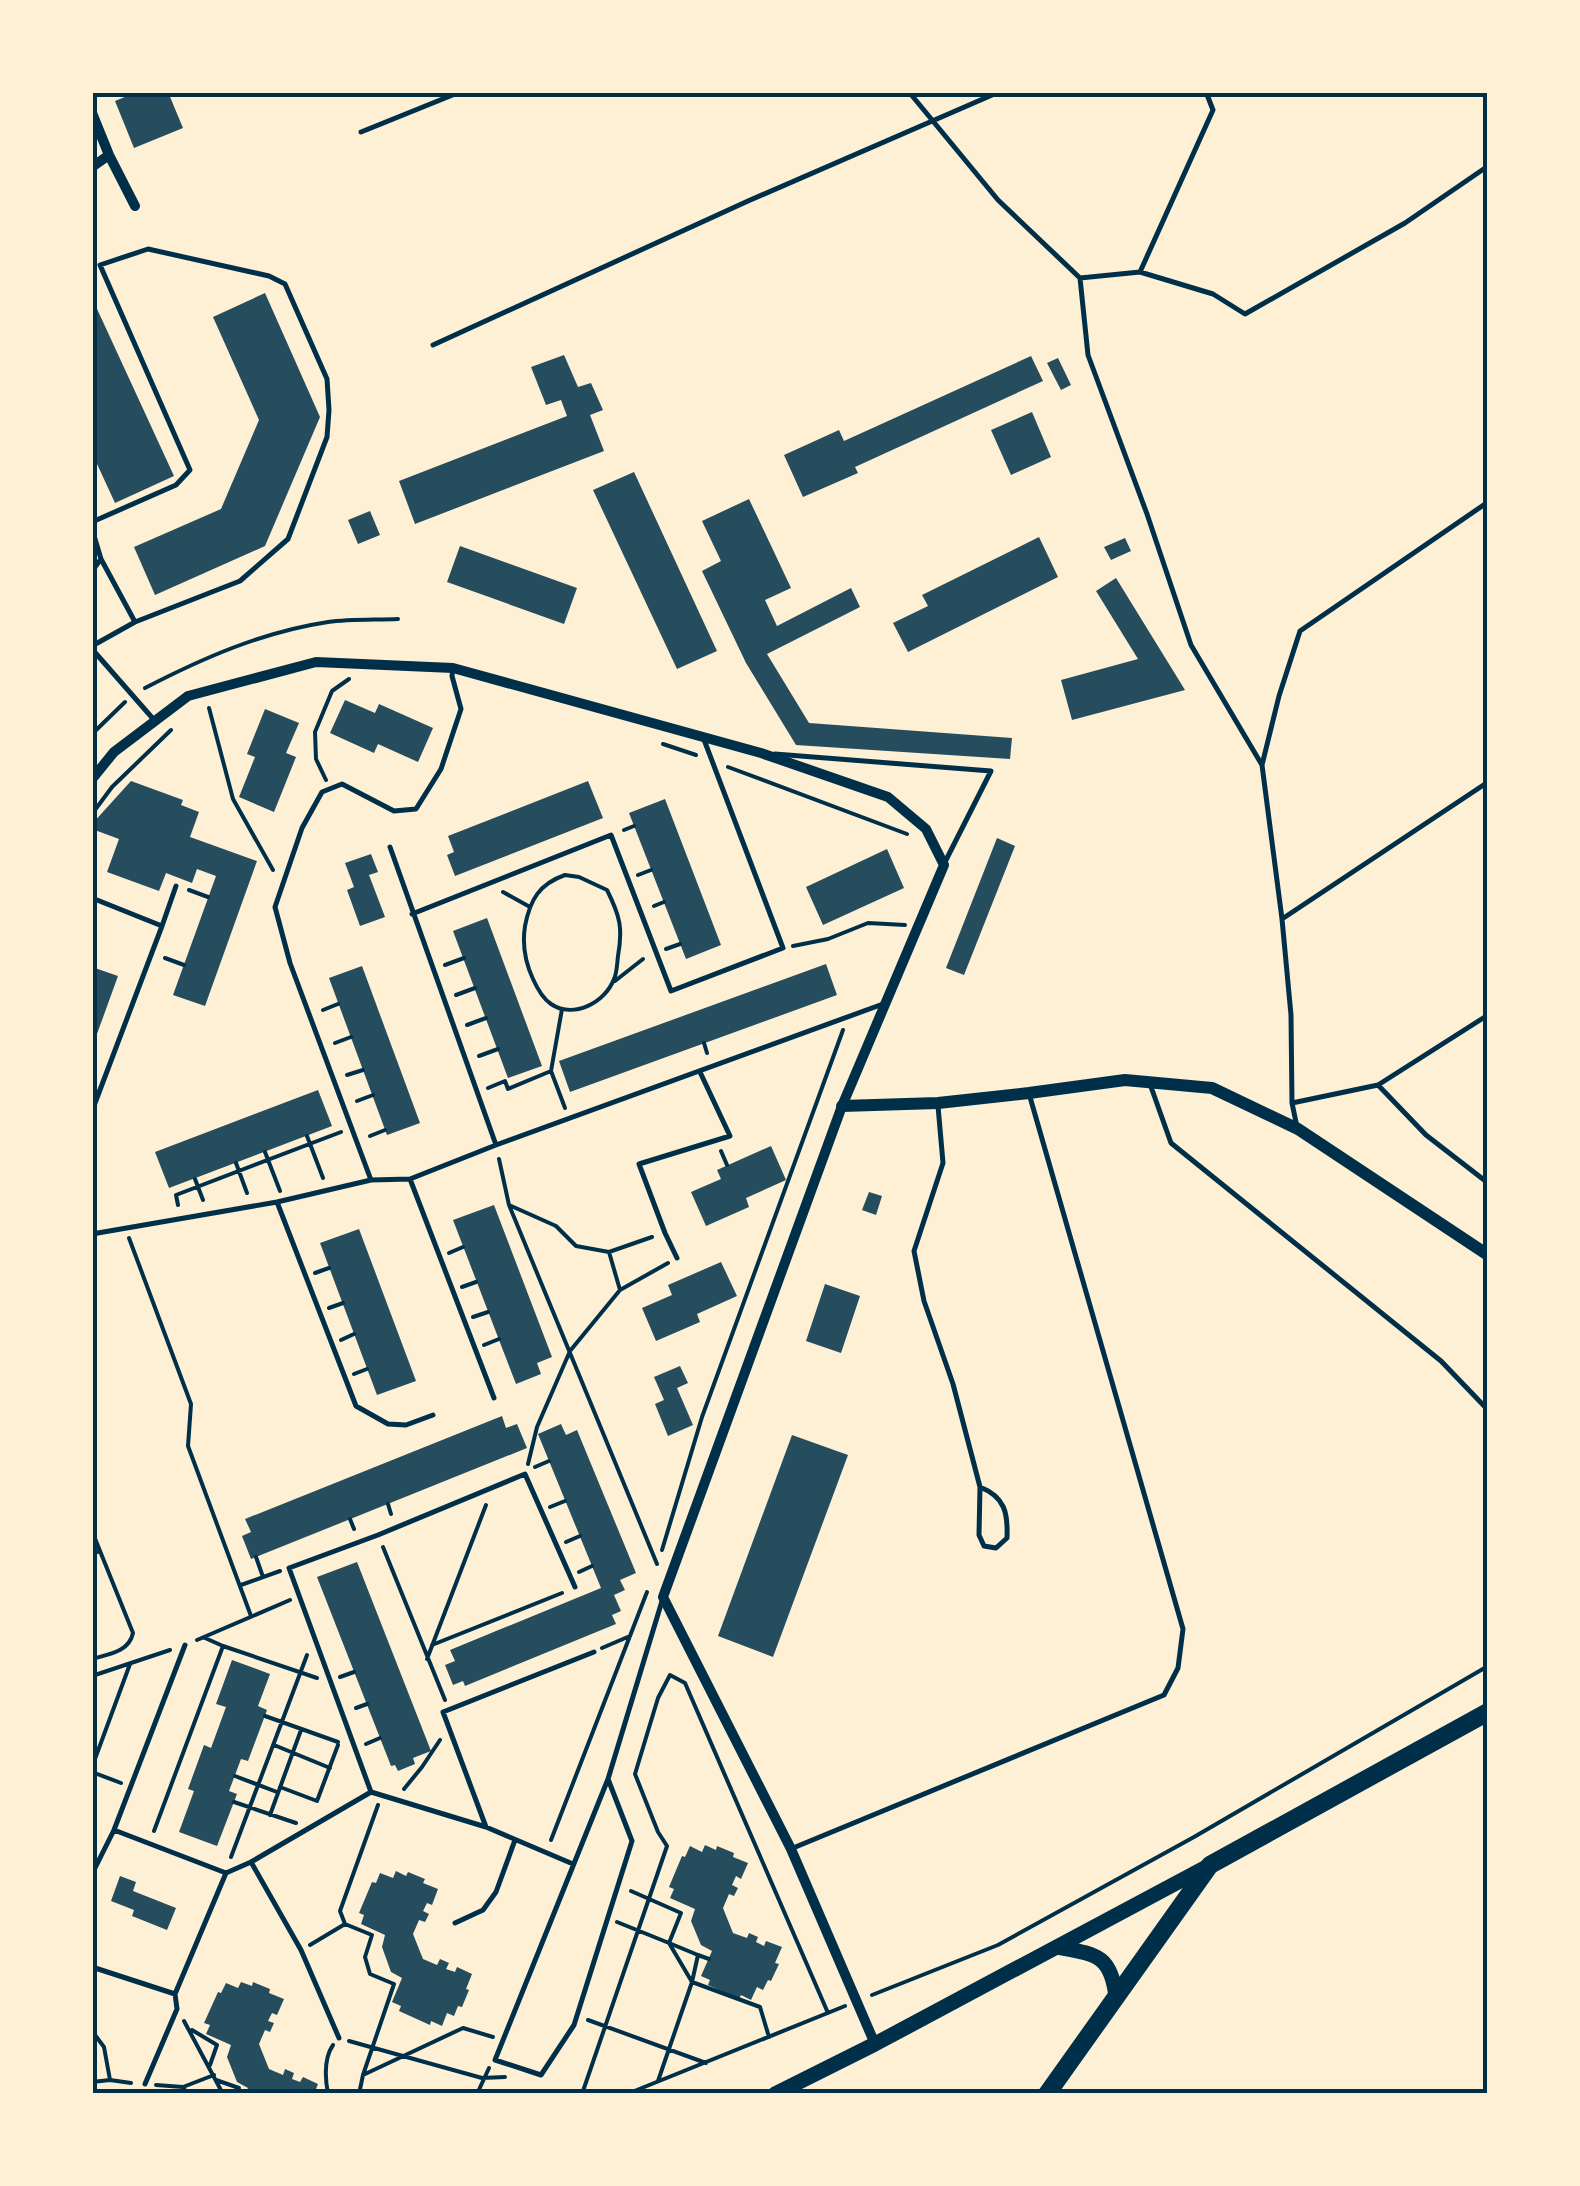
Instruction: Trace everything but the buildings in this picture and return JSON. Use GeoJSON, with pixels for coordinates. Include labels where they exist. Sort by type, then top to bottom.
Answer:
{"type":"FeatureCollection","features":[{"type":"Feature","properties":{"kind":"main road"},"geometry":{"type":"LineString","coordinates":[[776,2094],[1210,1865],[1488,1712]]}},
{"type":"Feature","properties":{"kind":"main road"},"geometry":{"type":"LineString","coordinates":[[1046,2094],[1210,1865]]}},
{"type":"Feature","properties":{"kind":"main road"},"geometry":{"type":"LineString","coordinates":[[1057,1947],[1088,1952],[1102,1960],[1113,1973],[1116,1996]]}},
{"type":"Feature","properties":{"kind":"street"},"geometry":{"type":"LineString","coordinates":[[92,113],[136,206]]}},
{"type":"Feature","properties":{"kind":"street"},"geometry":{"type":"LineString","coordinates":[[92,167],[109,154]]}},
{"type":"Feature","properties":{"kind":"street"},"geometry":{"type":"LineString","coordinates":[[92,779],[114,752],[188,696],[316,662],[453,668],[761,753],[888,797],[926,830],[944,865],[842,1106],[663,1597],[791,1850],[876,2044]]}},
{"type":"Feature","properties":{"kind":"street"},"geometry":{"type":"LineString","coordinates":[[842,1106],[938,1103],[1125,1080],[1212,1088],[1298,1130],[1488,1255]]}},
{"type":"Feature","properties":{"kind":"lane"},"geometry":{"type":"LineString","coordinates":[[362,132],[460,92]]}},
{"type":"Feature","properties":{"kind":"lane"},"geometry":{"type":"LineString","coordinates":[[909,92],[998,200],[1080,278],[1088,355],[1148,514],[1190,645],[1262,765]]}},
{"type":"Feature","properties":{"kind":"lane"},"geometry":{"type":"LineString","coordinates":[[433,345],[999,92]]}},
{"type":"Feature","properties":{"kind":"lane"},"geometry":{"type":"LineString","coordinates":[[1140,272],[1212,110],[1206,92]]}},
{"type":"Feature","properties":{"kind":"lane"},"geometry":{"type":"LineString","coordinates":[[1080,278],[1140,272],[1212,294],[1245,314],[1405,223],[1488,166]]}},
{"type":"Feature","properties":{"kind":"lane"},"geometry":{"type":"LineString","coordinates":[[135,622],[101,559],[92,526],[176,485],[190,470],[100,265],[148,249],[269,276],[285,284],[327,379],[329,410],[327,437],[288,539],[240,581],[135,622],[92,648],[155,721]]}},
{"type":"Feature","properties":{"kind":"lane"},"geometry":{"type":"LineString","coordinates":[[1298,1130],[1292,1103],[1291,1015],[1282,918],[1262,765],[1279,696],[1300,630],[1488,502]]}},
{"type":"Feature","properties":{"kind":"lane"},"geometry":{"type":"LineString","coordinates":[[92,570],[101,559]]}},
{"type":"Feature","properties":{"kind":"lane"},"geometry":{"type":"LineString","coordinates":[[370,1180],[290,963],[276,907],[302,828],[322,792],[342,784],[394,810],[416,809],[441,770],[461,708],[453,668]]}},
{"type":"Feature","properties":{"kind":"lane"},"geometry":{"type":"LineString","coordinates":[[412,914],[611,835],[671,991],[784,948],[703,737]]}},
{"type":"Feature","properties":{"kind":"lane"},"geometry":{"type":"LineString","coordinates":[[761,753],[992,772],[944,865]]}},
{"type":"Feature","properties":{"kind":"lane"},"geometry":{"type":"LineString","coordinates":[[1282,918],[1488,782]]}},
{"type":"Feature","properties":{"kind":"lane"},"geometry":{"type":"LineString","coordinates":[[390,848],[496,1145]]}},
{"type":"Feature","properties":{"kind":"lane"},"geometry":{"type":"LineString","coordinates":[[92,1111],[176,886]]}},
{"type":"Feature","properties":{"kind":"lane"},"geometry":{"type":"LineString","coordinates":[[92,898],[162,926]]}},
{"type":"Feature","properties":{"kind":"lane"},"geometry":{"type":"LineString","coordinates":[[92,1234],[280,1201],[370,1180],[410,1179],[883,1004]]}},
{"type":"Feature","properties":{"kind":"lane"},"geometry":{"type":"LineString","coordinates":[[1292,1103],[1378,1086],[1488,1015]]}},
{"type":"Feature","properties":{"kind":"lane"},"geometry":{"type":"LineString","coordinates":[[677,1258],[640,1164],[730,1136],[700,1072]]}},
{"type":"Feature","properties":{"kind":"lane"},"geometry":{"type":"LineString","coordinates":[[1149,1082],[1170,1143],[1441,1361],[1488,1410]]}},
{"type":"Feature","properties":{"kind":"lane"},"geometry":{"type":"LineString","coordinates":[[1378,1086],[1426,1135],[1488,1183]]}},
{"type":"Feature","properties":{"kind":"lane"},"geometry":{"type":"LineString","coordinates":[[791,1850],[1164,1695],[1178,1668],[1183,1629],[1029,1094]]}},
{"type":"Feature","properties":{"kind":"lane"},"geometry":{"type":"LineString","coordinates":[[938,1103],[942,1163],[914,1251],[924,1301],[953,1384],[980,1486],[980,1534],[984,1546],[996,1548],[1007,1538],[1006,1510],[991,1491],[980,1486]]}},
{"type":"Feature","properties":{"kind":"lane"},"geometry":{"type":"LineString","coordinates":[[410,1179],[494,1398]]}},
{"type":"Feature","properties":{"kind":"lane"},"geometry":{"type":"LineString","coordinates":[[280,1201],[356,1406],[388,1424],[406,1426],[433,1415]]}},
{"type":"Feature","properties":{"kind":"lane"},"geometry":{"type":"LineString","coordinates":[[573,1864],[486,1826],[371,1792],[289,1568],[378,1536],[525,1474],[575,1587]]}},
{"type":"Feature","properties":{"kind":"lane"},"geometry":{"type":"LineString","coordinates":[[608,1779],[632,1841],[574,2025],[542,2075],[494,2060],[608,1779],[663,1597]]}},
{"type":"Feature","properties":{"kind":"lane"},"geometry":{"type":"LineString","coordinates":[[92,1874],[114,1830],[185,1645]]}},
{"type":"Feature","properties":{"kind":"lane"},"geometry":{"type":"LineString","coordinates":[[486,1826],[444,1712],[594,1652]]}},
{"type":"Feature","properties":{"kind":"lane"},"geometry":{"type":"LineString","coordinates":[[145,2084],[177,2008],[176,1994],[226,1873],[371,1792]]}},
{"type":"Feature","properties":{"kind":"lane"},"geometry":{"type":"LineString","coordinates":[[114,1830],[226,1873]]}},
{"type":"Feature","properties":{"kind":"lane"},"geometry":{"type":"LineString","coordinates":[[455,1924],[483,1910],[496,1892],[515,1840]]}},
{"type":"Feature","properties":{"kind":"lane"},"geometry":{"type":"LineString","coordinates":[[251,1862],[301,1950],[339,2038]]}},
{"type":"Feature","properties":{"kind":"lane"},"geometry":{"type":"LineString","coordinates":[[92,1967],[176,1994]]}},
{"type":"Feature","properties":{"kind":"path"},"geometry":{"type":"LineString","coordinates":[[92,734],[132,695],[183,668],[254,639],[329,622],[398,619]]}},
{"type":"Feature","properties":{"kind":"path"},"geometry":{"type":"LineString","coordinates":[[330,789],[316,759],[315,732],[332,690],[358,672]]}},
{"type":"Feature","properties":{"kind":"path"},"geometry":{"type":"LineString","coordinates":[[200,708],[208,705],[232,798],[282,887]]}},
{"type":"Feature","properties":{"kind":"path"},"geometry":{"type":"LineString","coordinates":[[92,814],[112,787],[179,724]]}},
{"type":"Feature","properties":{"kind":"path"},"geometry":{"type":"LineString","coordinates":[[656,742],[909,836]]}},
{"type":"Feature","properties":{"kind":"path"},"geometry":{"type":"LineString","coordinates":[[614,981],[622,933],[606,890],[579,877],[565,875],[551,880],[538,891],[530,906],[524,931],[527,966],[550,1004],[575,1010],[591,1006],[614,981],[656,953]]}},
{"type":"Feature","properties":{"kind":"path"},"geometry":{"type":"LineString","coordinates":[[488,884],[530,906]]}},
{"type":"Feature","properties":{"kind":"path"},"geometry":{"type":"LineString","coordinates":[[176,886],[208,897]]}},
{"type":"Feature","properties":{"kind":"path"},"geometry":{"type":"LineString","coordinates":[[784,948],[828,939],[868,923],[907,926]]}},
{"type":"Feature","properties":{"kind":"path"},"geometry":{"type":"LineString","coordinates":[[152,954],[184,965]]}},
{"type":"Feature","properties":{"kind":"path"},"geometry":{"type":"LineString","coordinates":[[433,970],[464,958]]}},
{"type":"Feature","properties":{"kind":"path"},"geometry":{"type":"LineString","coordinates":[[444,999],[475,988]]}},
{"type":"Feature","properties":{"kind":"path"},"geometry":{"type":"LineString","coordinates":[[309,1015],[338,1004]]}},
{"type":"Feature","properties":{"kind":"path"},"geometry":{"type":"LineString","coordinates":[[562,1009],[552,1070],[569,1119]]}},
{"type":"Feature","properties":{"kind":"path"},"geometry":{"type":"LineString","coordinates":[[496,1145],[509,1205],[658,1565],[702,1417],[848,1017]]}},
{"type":"Feature","properties":{"kind":"path"},"geometry":{"type":"LineString","coordinates":[[454,1030],[486,1018]]}},
{"type":"Feature","properties":{"kind":"path"},"geometry":{"type":"LineString","coordinates":[[321,1048],[351,1037]]}},
{"type":"Feature","properties":{"kind":"path"},"geometry":{"type":"LineString","coordinates":[[466,1061],[498,1049]]}},
{"type":"Feature","properties":{"kind":"path"},"geometry":{"type":"LineString","coordinates":[[334,1080],[363,1070]]}},
{"type":"Feature","properties":{"kind":"path"},"geometry":{"type":"LineString","coordinates":[[477,1092],[504,1082],[508,1089],[552,1070]]}},
{"type":"Feature","properties":{"kind":"path"},"geometry":{"type":"LineString","coordinates":[[343,1106],[372,1095]]}},
{"type":"Feature","properties":{"kind":"path"},"geometry":{"type":"LineString","coordinates":[[327,1128],[330,1136]]}},
{"type":"Feature","properties":{"kind":"path"},"geometry":{"type":"LineString","coordinates":[[176,1195],[351,1128]]}},
{"type":"Feature","properties":{"kind":"path"},"geometry":{"type":"LineString","coordinates":[[356,1141],[385,1130]]}},
{"type":"Feature","properties":{"kind":"path"},"geometry":{"type":"LineString","coordinates":[[307,1136],[328,1190]]}},
{"type":"Feature","properties":{"kind":"path"},"geometry":{"type":"LineString","coordinates":[[265,1152],[280,1201]]}},
{"type":"Feature","properties":{"kind":"path"},"geometry":{"type":"LineString","coordinates":[[236,1163],[252,1206]]}},
{"type":"Feature","properties":{"kind":"path"},"geometry":{"type":"LineString","coordinates":[[194,1178],[208,1214]]}},
{"type":"Feature","properties":{"kind":"path"},"geometry":{"type":"LineString","coordinates":[[173,1187],[179,1219]]}},
{"type":"Feature","properties":{"kind":"path"},"geometry":{"type":"LineString","coordinates":[[509,1205],[556,1226],[576,1246],[609,1252],[665,1233]]}},
{"type":"Feature","properties":{"kind":"path"},"geometry":{"type":"LineString","coordinates":[[125,1229],[192,1404],[188,1446],[252,1616]]}},
{"type":"Feature","properties":{"kind":"path"},"geometry":{"type":"LineString","coordinates":[[609,1252],[620,1290]]}},
{"type":"Feature","properties":{"kind":"path"},"geometry":{"type":"LineString","coordinates":[[549,1462],[526,1470],[537,1427],[570,1351],[620,1290],[677,1258]]}},
{"type":"Feature","properties":{"kind":"path"},"geometry":{"type":"LineString","coordinates":[[427,1659],[492,1488]]}},
{"type":"Feature","properties":{"kind":"path"},"geometry":{"type":"LineString","coordinates":[[92,1531],[133,1632],[131,1642],[124,1648],[92,1660]]}},
{"type":"Feature","properties":{"kind":"path"},"geometry":{"type":"LineString","coordinates":[[378,1536],[448,1709]]}},
{"type":"Feature","properties":{"kind":"path"},"geometry":{"type":"LineString","coordinates":[[92,1554],[100,1550]]}},
{"type":"Feature","properties":{"kind":"path"},"geometry":{"type":"LineString","coordinates":[[256,1557],[264,1577]]}},
{"type":"Feature","properties":{"kind":"path"},"geometry":{"type":"LineString","coordinates":[[240,1586],[289,1568]]}},
{"type":"Feature","properties":{"kind":"path"},"geometry":{"type":"LineString","coordinates":[[546,1854],[651,1583]]}},
{"type":"Feature","properties":{"kind":"path"},"geometry":{"type":"LineString","coordinates":[[432,1645],[575,1587]]}},
{"type":"Feature","properties":{"kind":"path"},"geometry":{"type":"LineString","coordinates":[[92,1676],[185,1645],[300,1596]]}},
{"type":"Feature","properties":{"kind":"path"},"geometry":{"type":"LineString","coordinates":[[226,1873],[314,1636]]}},
{"type":"Feature","properties":{"kind":"path"},"geometry":{"type":"LineString","coordinates":[[594,1652],[630,1636]]}},
{"type":"Feature","properties":{"kind":"path"},"geometry":{"type":"LineString","coordinates":[[203,1637],[300,1674],[330,1681]]}},
{"type":"Feature","properties":{"kind":"path"},"geometry":{"type":"LineString","coordinates":[[150,1844],[223,1646]]}},
{"type":"Feature","properties":{"kind":"path"},"geometry":{"type":"LineString","coordinates":[[130,1663],[92,1770],[131,1786]]}},
{"type":"Feature","properties":{"kind":"path"},"geometry":{"type":"LineString","coordinates":[[626,2094],[1014,1936],[1194,1838],[1488,1666]]}},
{"type":"Feature","properties":{"kind":"path"},"geometry":{"type":"LineString","coordinates":[[582,2094],[667,1846],[635,1774],[658,1698],[670,1676],[684,1683],[828,2013]]}},
{"type":"Feature","properties":{"kind":"path"},"geometry":{"type":"LineString","coordinates":[[265,1716],[339,1743],[317,1801]]}},
{"type":"Feature","properties":{"kind":"path"},"geometry":{"type":"LineString","coordinates":[[394,1800],[449,1726]]}},
{"type":"Feature","properties":{"kind":"path"},"geometry":{"type":"LineString","coordinates":[[270,1814],[301,1730]]}},
{"type":"Feature","properties":{"kind":"path"},"geometry":{"type":"LineString","coordinates":[[273,1745],[330,1768]]}},
{"type":"Feature","properties":{"kind":"path"},"geometry":{"type":"LineString","coordinates":[[234,1776],[317,1801],[335,1814]]}},
{"type":"Feature","properties":{"kind":"path"},"geometry":{"type":"LineString","coordinates":[[345,1924],[340,1911],[381,1796]]}},
{"type":"Feature","properties":{"kind":"path"},"geometry":{"type":"LineString","coordinates":[[234,1802],[310,1828]]}},
{"type":"Feature","properties":{"kind":"path"},"geometry":{"type":"LineString","coordinates":[[618,1885],[680,1912]]}},
{"type":"Feature","properties":{"kind":"path"},"geometry":{"type":"LineString","coordinates":[[685,1904],[670,1944],[692,1982],[760,2006],[770,2037]]}},
{"type":"Feature","properties":{"kind":"path"},"geometry":{"type":"LineString","coordinates":[[608,1918],[709,1959]]}},
{"type":"Feature","properties":{"kind":"path"},"geometry":{"type":"LineString","coordinates":[[301,1950],[345,1924],[373,1932],[364,1957],[370,1974],[397,1985],[359,2094]]}},
{"type":"Feature","properties":{"kind":"path"},"geometry":{"type":"LineString","coordinates":[[658,2081],[698,1955]]}},
{"type":"Feature","properties":{"kind":"path"},"geometry":{"type":"LineString","coordinates":[[177,2008],[224,2094]]}},
{"type":"Feature","properties":{"kind":"path"},"geometry":{"type":"LineString","coordinates":[[576,2016],[706,2063]]}},
{"type":"Feature","properties":{"kind":"path"},"geometry":{"type":"LineString","coordinates":[[188,2028],[218,2042],[209,2067]]}},
{"type":"Feature","properties":{"kind":"path"},"geometry":{"type":"LineString","coordinates":[[364,2076],[463,2028],[502,2040]]}},
{"type":"Feature","properties":{"kind":"path"},"geometry":{"type":"LineString","coordinates":[[92,2031],[104,2047],[110,2080]]}},
{"type":"Feature","properties":{"kind":"path"},"geometry":{"type":"LineString","coordinates":[[328,2094],[325,2079],[330,2050],[339,2038],[482,2078]]}},
{"type":"Feature","properties":{"kind":"path"},"geometry":{"type":"LineString","coordinates":[[477,2094],[494,2060]]}},
{"type":"Feature","properties":{"kind":"path"},"geometry":{"type":"LineString","coordinates":[[92,2082],[183,2087],[215,2078],[238,2091],[247,2091]]}},
{"type":"Feature","properties":{"kind":"path"},"geometry":{"type":"LineString","coordinates":[[183,2087],[187,2094]]}}]}
